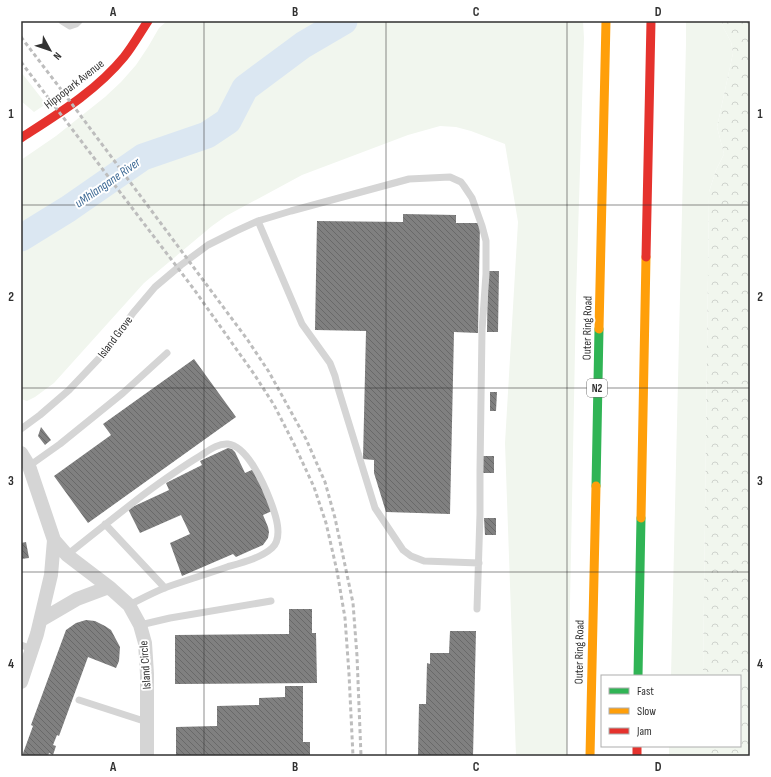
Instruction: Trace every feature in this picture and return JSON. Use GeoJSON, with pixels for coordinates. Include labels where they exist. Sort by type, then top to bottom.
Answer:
{"type":"FeatureCollection","features":[{"type":"Feature","properties":{"kind":"main road","name":"Hippopark Avenue"},"geometry":{"type":"LineString","coordinates":[[21,138],[102,81],[129,51],[148,21]]}},
{"type":"Feature","properties":{"kind":"main road","name":"Outer Ring Road"},"geometry":{"type":"LineString","coordinates":[[590,756],[606,21]]}},
{"type":"Feature","properties":{"kind":"main road"},"geometry":{"type":"LineString","coordinates":[[638,675],[652,21]]}},
{"type":"Feature","properties":{"kind":"street","name":"Island Circle"},"geometry":{"type":"LineString","coordinates":[[21,453],[29,466],[54,540],[67,555],[109,587],[129,605],[140,626],[146,644],[148,674],[146,756]]}},
{"type":"Feature","properties":{"kind":"street","name":"Island Circle"},"geometry":{"type":"LineString","coordinates":[[22,675],[27,647],[37,634],[41,620],[51,575],[54,540]]}},
{"type":"Feature","properties":{"kind":"street"},"geometry":{"type":"LineString","coordinates":[[41,620],[76,599],[109,587]]}},
{"type":"Feature","properties":{"kind":"lane"},"geometry":{"type":"LineString","coordinates":[[62,21],[70,26],[79,21]]}},
{"type":"Feature","properties":{"kind":"lane","name":"Island Grove"},"geometry":{"type":"LineString","coordinates":[[21,428],[40,415],[69,390],[106,351],[133,312],[155,287],[208,245],[258,221],[290,211],[409,179],[450,177],[461,182],[472,198],[486,241],[486,274],[482,330],[477,609]]}},
{"type":"Feature","properties":{"kind":"lane"},"geometry":{"type":"LineString","coordinates":[[258,221],[302,324],[330,363],[375,508],[394,538],[402,550],[411,556],[424,561],[479,563]]}},
{"type":"Feature","properties":{"kind":"lane"},"geometry":{"type":"LineString","coordinates":[[29,466],[60,444],[123,394],[167,353]]}},
{"type":"Feature","properties":{"kind":"lane"},"geometry":{"type":"LineString","coordinates":[[67,555],[105,524],[181,467],[217,446],[226,444],[231,445],[242,452],[249,460],[264,485],[276,514],[278,534],[271,549],[248,561],[165,588],[129,605]]}},
{"type":"Feature","properties":{"kind":"lane"},"geometry":{"type":"LineString","coordinates":[[105,524],[165,588]]}},
{"type":"Feature","properties":{"kind":"lane"},"geometry":{"type":"LineString","coordinates":[[140,626],[170,618],[271,600]]}},
{"type":"Feature","properties":{"kind":"lane"},"geometry":{"type":"LineString","coordinates":[[79,700],[147,722]]}},
{"type":"Feature","properties":{"kind":"green space"},"geometry":{"type":"Polygon","coordinates":[[[167,21],[583,21],[584,38],[576,299],[567,756],[516,756],[505,443],[518,222],[505,144],[471,131],[456,127],[440,126],[408,135],[302,175],[226,216],[212,226],[144,283],[54,383],[27,401],[21,399],[21,160],[56,136],[105,97],[121,82],[136,65],[159,28],[167,21]]]}},
{"type":"Feature","properties":{"kind":"green space"},"geometry":{"type":"Polygon","coordinates":[[[686,21],[722,21],[723,27],[731,42],[733,53],[717,127],[724,154],[716,170],[709,192],[703,675],[671,675],[686,21]]]}},
{"type":"Feature","properties":{"kind":"green space"},"geometry":{"type":"Polygon","coordinates":[[[722,21],[750,21],[750,756],[700,756],[700,747],[741,747],[741,675],[703,675],[709,192],[716,170],[724,154],[717,127],[733,53],[731,42],[723,27],[722,21]]]}},
{"type":"Feature","properties":{"kind":"green space"},"geometry":{"type":"Polygon","coordinates":[[[21,72],[46,104],[34,112],[21,101],[21,72]]]}},
{"type":"Feature","properties":{"kind":"green space"},"geometry":{"type":"Polygon","coordinates":[[[669,747],[700,747],[700,756],[669,756],[669,747]]]}},
{"type":"Feature","properties":{"kind":"building"},"geometry":{"type":"Polygon","coordinates":[[[403,214],[456,215],[456,223],[480,223],[478,333],[454,332],[450,514],[386,512],[374,473],[374,460],[363,459],[366,331],[315,330],[317,221],[403,222],[403,214]]]}},
{"type":"Feature","properties":{"kind":"building"},"geometry":{"type":"Polygon","coordinates":[[[488,271],[499,271],[498,332],[487,332],[488,271]]]}},
{"type":"Feature","properties":{"kind":"building"},"geometry":{"type":"Polygon","coordinates":[[[194,359],[236,417],[88,523],[54,476],[111,435],[103,424],[194,359]]]}},
{"type":"Feature","properties":{"kind":"building"},"geometry":{"type":"Polygon","coordinates":[[[490,392],[497,392],[496,411],[490,411],[490,392]]]}},
{"type":"Feature","properties":{"kind":"building"},"geometry":{"type":"Polygon","coordinates":[[[41,427],[51,440],[45,445],[38,436],[41,427]]]}},
{"type":"Feature","properties":{"kind":"building"},"geometry":{"type":"Polygon","coordinates":[[[228,448],[235,452],[245,473],[254,469],[272,511],[263,515],[268,527],[268,538],[263,545],[236,557],[233,554],[182,576],[170,543],[190,534],[181,515],[140,533],[128,509],[169,490],[166,483],[202,465],[200,461],[228,448]]]}},
{"type":"Feature","properties":{"kind":"building"},"geometry":{"type":"Polygon","coordinates":[[[483,456],[494,456],[494,473],[483,473],[483,456]]]}},
{"type":"Feature","properties":{"kind":"building"},"geometry":{"type":"Polygon","coordinates":[[[484,518],[496,518],[496,535],[485,535],[484,518]]]}},
{"type":"Feature","properties":{"kind":"building"},"geometry":{"type":"Polygon","coordinates":[[[26,542],[29,558],[21,559],[21,543],[26,542]]]}},
{"type":"Feature","properties":{"kind":"building"},"geometry":{"type":"Polygon","coordinates":[[[289,609],[312,609],[312,633],[316,633],[317,683],[175,684],[175,635],[289,634],[289,609]]]}},
{"type":"Feature","properties":{"kind":"building"},"geometry":{"type":"Polygon","coordinates":[[[86,620],[95,621],[111,630],[120,647],[119,661],[116,668],[88,657],[59,736],[57,735],[53,745],[56,746],[53,755],[49,753],[48,756],[22,756],[33,726],[31,725],[66,630],[76,623],[86,620]]]}},
{"type":"Feature","properties":{"kind":"building"},"geometry":{"type":"Polygon","coordinates":[[[450,631],[476,631],[473,756],[418,756],[419,704],[426,704],[427,663],[430,664],[430,653],[449,653],[450,631]]]}},
{"type":"Feature","properties":{"kind":"building"},"geometry":{"type":"Polygon","coordinates":[[[285,686],[303,686],[303,742],[310,742],[310,756],[176,756],[176,727],[217,726],[217,706],[259,705],[259,698],[285,697],[285,686]]]}},
{"type":"Feature","properties":{"kind":"waterway","name":"uMhlangane River"},"geometry":{"type":"LineString","coordinates":[[21,238],[68,209],[143,157],[207,135],[228,121],[245,88],[303,45],[344,21]]}},
{"type":"Feature","properties":{"kind":"railway"},"geometry":{"type":"LineString","coordinates":[[21,37],[247,339],[269,372],[306,439],[325,482],[335,518],[353,603],[357,656],[361,756]]}},
{"type":"Feature","properties":{"kind":"railway"},"geometry":{"type":"LineString","coordinates":[[21,62],[193,288],[254,374],[274,405],[294,444],[314,487],[326,523],[337,571],[345,618],[353,756]]}},
{"type":"Feature","properties":{"kind":"traffic: fast"},"geometry":{"type":"LineString","coordinates":[[596,486],[599,329]]}},
{"type":"Feature","properties":{"kind":"traffic: fast"},"geometry":{"type":"LineString","coordinates":[[638,675],[641,518]]}},
{"type":"Feature","properties":{"kind":"traffic: slow"},"geometry":{"type":"LineString","coordinates":[[599,329],[606,21]]}},
{"type":"Feature","properties":{"kind":"traffic: slow"},"geometry":{"type":"LineString","coordinates":[[641,518],[646,257]]}},
{"type":"Feature","properties":{"kind":"traffic: slow"},"geometry":{"type":"LineString","coordinates":[[590,756],[596,486]]}},
{"type":"Feature","properties":{"kind":"traffic: jam"},"geometry":{"type":"LineString","coordinates":[[21,138],[76,101],[101,81],[124,57],[148,21]]}},
{"type":"Feature","properties":{"kind":"traffic: jam"},"geometry":{"type":"LineString","coordinates":[[646,257],[651,21]]}},
{"type":"Feature","properties":{"kind":"traffic: jam"},"geometry":{"type":"LineString","coordinates":[[637,747],[637,756]]}}]}
